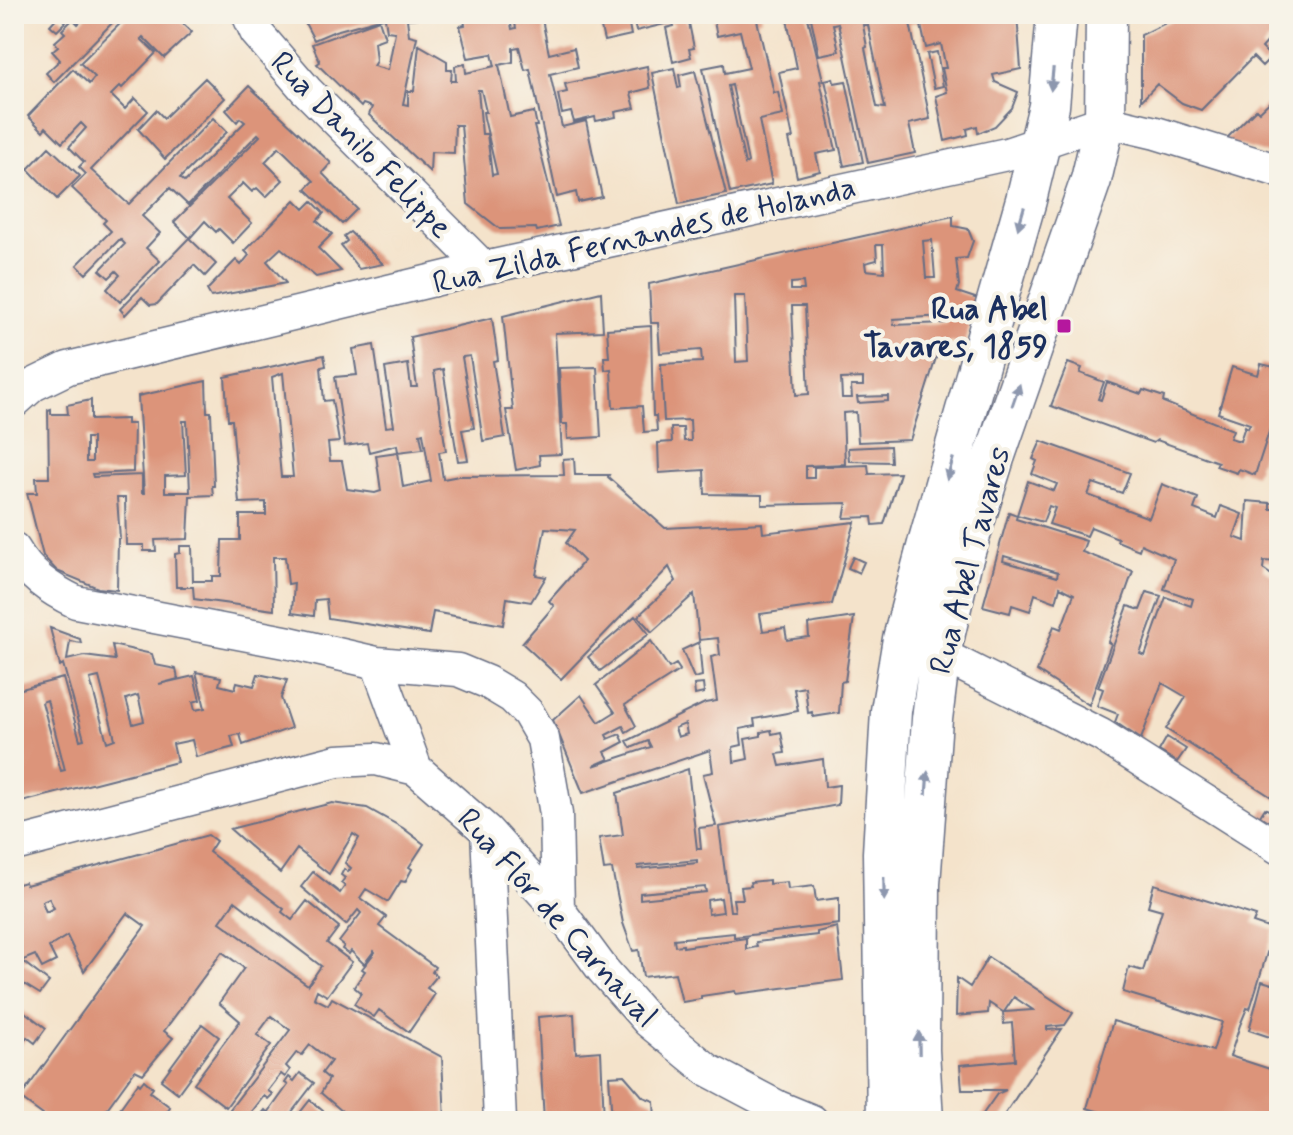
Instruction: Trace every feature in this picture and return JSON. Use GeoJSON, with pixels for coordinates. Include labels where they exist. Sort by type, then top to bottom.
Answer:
{"type":"FeatureCollection","features":[{"type":"Feature","properties":{"kind":"street","name":"Rua Danilo Felippe"},"geometry":{"type":"LineString","coordinates":[[248,14],[256,32],[306,90],[484,268]]}},
{"type":"Feature","properties":{"kind":"street","name":"Rua Abel Tavares"},"geometry":{"type":"LineString","coordinates":[[887,1121],[883,853],[891,711],[903,639],[925,554],[1049,106],[1057,14]]}},
{"type":"Feature","properties":{"kind":"street","name":"Rua Abel Tavares"},"geometry":{"type":"LineString","coordinates":[[923,1121],[919,1050],[920,884],[940,654],[961,564],[1091,180],[1105,121],[1106,14]]}},
{"type":"Feature","properties":{"kind":"street","name":"Rua Zilda Fernandes de Holanda"},"geometry":{"type":"LineString","coordinates":[[14,402],[33,385],[68,368],[484,268],[1007,154],[1105,121]]}},
{"type":"Feature","properties":{"kind":"street"},"geometry":{"type":"LineString","coordinates":[[1105,121],[1156,133],[1279,171]]}},
{"type":"Feature","properties":{"kind":"street"},"geometry":{"type":"LineString","coordinates":[[14,549],[31,573],[51,590],[76,602],[377,663],[458,670],[499,689],[528,713],[543,739],[556,814],[558,909]]}},
{"type":"Feature","properties":{"kind":"street"},"geometry":{"type":"LineString","coordinates":[[940,654],[1101,735],[1279,848]]}},
{"type":"Feature","properties":{"kind":"street"},"geometry":{"type":"LineString","coordinates":[[377,663],[416,769]]}},
{"type":"Feature","properties":{"kind":"street","name":"Rua Flôr de Carnaval"},"geometry":{"type":"LineString","coordinates":[[14,845],[337,761],[376,759],[416,769],[487,831],[558,909],[603,970],[648,1021],[708,1070],[778,1107],[812,1121]]}},
{"type":"Feature","properties":{"kind":"street"},"geometry":{"type":"LineString","coordinates":[[487,831],[500,1121]]}},
{"type":"Feature","properties":{"kind":"building"},"geometry":{"type":"Polygon","coordinates":[[[89,14],[121,14],[54,82],[46,73],[60,60],[52,51],[58,46],[55,42],[73,19],[78,24],[89,14]]]}},
{"type":"Feature","properties":{"kind":"building"},"geometry":{"type":"Polygon","coordinates":[[[130,14],[173,14],[192,32],[164,58],[143,37],[141,39],[156,53],[111,95],[125,109],[135,98],[148,111],[91,170],[125,201],[129,204],[213,118],[227,132],[180,178],[185,182],[245,122],[240,118],[237,122],[226,110],[249,86],[331,163],[322,173],[357,209],[342,224],[306,189],[314,181],[279,147],[265,162],[283,180],[266,197],[257,188],[252,192],[243,183],[227,199],[252,223],[233,243],[205,221],[190,238],[174,222],[260,136],[258,134],[188,205],[170,188],[142,216],[160,233],[146,248],[160,261],[120,302],[107,289],[120,275],[116,271],[109,278],[100,270],[125,244],[120,239],[86,274],[77,265],[111,231],[103,223],[106,220],[72,188],[86,174],[79,167],[84,162],[69,147],[86,128],[81,123],[62,143],[46,127],[43,131],[28,116],[73,69],[89,84],[95,77],[80,63],[130,14]]]}},
{"type":"Feature","properties":{"kind":"building"},"geometry":{"type":"Polygon","coordinates":[[[310,14],[420,14],[419,18],[407,19],[409,35],[417,37],[403,104],[408,105],[408,91],[414,91],[419,45],[447,61],[447,70],[452,70],[451,81],[456,81],[455,66],[465,64],[466,73],[495,66],[492,54],[468,58],[460,26],[465,25],[463,14],[509,14],[512,29],[516,28],[513,14],[541,14],[549,54],[574,48],[578,67],[550,74],[562,127],[586,121],[602,197],[578,202],[576,192],[557,197],[530,69],[525,70],[519,47],[513,48],[513,62],[499,65],[510,117],[534,112],[537,126],[534,126],[559,226],[537,231],[536,228],[500,229],[468,204],[461,125],[455,125],[454,153],[431,152],[430,172],[369,115],[372,107],[363,104],[361,107],[317,64],[320,62],[312,44],[379,20],[385,38],[374,42],[376,61],[373,66],[388,70],[395,32],[387,31],[387,17],[314,40],[305,23],[312,20],[310,14]],[[478,90],[482,134],[487,134],[492,175],[497,174],[481,90],[478,90]]]}},
{"type":"Feature","properties":{"kind":"building"},"geometry":{"type":"Polygon","coordinates":[[[598,14],[627,14],[631,35],[604,41],[598,14]]]}},
{"type":"Feature","properties":{"kind":"building"},"geometry":{"type":"Polygon","coordinates":[[[632,14],[685,14],[694,48],[689,49],[691,57],[673,62],[666,28],[674,26],[673,22],[636,31],[632,14]]]}},
{"type":"Feature","properties":{"kind":"building"},"geometry":{"type":"Polygon","coordinates":[[[761,14],[762,19],[757,20],[774,93],[778,92],[783,115],[759,120],[772,184],[730,193],[703,68],[724,64],[725,73],[749,68],[740,31],[717,36],[713,17],[761,14]],[[732,85],[728,86],[745,164],[748,162],[732,85]]]}},
{"type":"Feature","properties":{"kind":"building"},"geometry":{"type":"Polygon","coordinates":[[[786,14],[807,14],[836,150],[816,154],[820,171],[797,177],[789,139],[793,138],[779,72],[797,68],[786,14]]]}},
{"type":"Feature","properties":{"kind":"building"},"geometry":{"type":"Polygon","coordinates":[[[810,14],[1017,14],[1021,69],[993,75],[995,82],[1018,92],[1012,108],[995,126],[978,133],[977,126],[967,129],[968,135],[945,141],[936,96],[947,92],[941,44],[926,48],[920,21],[910,23],[930,119],[909,124],[915,153],[868,163],[838,23],[833,24],[839,51],[819,55],[810,14]],[[863,25],[865,48],[877,107],[885,108],[868,25],[863,25]]]}},
{"type":"Feature","properties":{"kind":"building"},"geometry":{"type":"Polygon","coordinates":[[[1184,14],[1279,14],[1279,47],[1270,39],[1262,48],[1271,57],[1262,66],[1253,57],[1201,110],[1182,103],[1157,84],[1141,101],[1141,35],[1184,14]]]}},
{"type":"Feature","properties":{"kind":"building"},"geometry":{"type":"Polygon","coordinates":[[[59,15],[66,22],[57,31],[50,25],[59,15]]]}},
{"type":"Feature","properties":{"kind":"building"},"geometry":{"type":"Polygon","coordinates":[[[937,52],[943,86],[934,88],[927,54],[937,52]]]}},
{"type":"Feature","properties":{"kind":"building"},"geometry":{"type":"Polygon","coordinates":[[[647,66],[650,88],[631,93],[635,108],[615,112],[616,117],[596,121],[595,117],[574,122],[571,112],[562,114],[558,94],[567,92],[565,84],[647,66]]]}},
{"type":"Feature","properties":{"kind":"building"},"geometry":{"type":"Polygon","coordinates":[[[674,68],[678,88],[681,87],[679,75],[695,71],[726,194],[679,204],[652,73],[674,68]]]}},
{"type":"Feature","properties":{"kind":"building"},"geometry":{"type":"Polygon","coordinates":[[[205,78],[225,98],[165,159],[138,129],[156,110],[164,118],[205,78]]]}},
{"type":"Feature","properties":{"kind":"building"},"geometry":{"type":"Polygon","coordinates":[[[833,78],[834,83],[846,81],[863,162],[844,166],[825,80],[833,78]]]}},
{"type":"Feature","properties":{"kind":"building"},"geometry":{"type":"Polygon","coordinates":[[[1279,93],[1279,157],[1224,141],[1256,109],[1259,112],[1279,93]]]}},
{"type":"Feature","properties":{"kind":"building"},"geometry":{"type":"Polygon","coordinates":[[[49,147],[80,176],[57,199],[28,169],[49,147]]]}},
{"type":"Feature","properties":{"kind":"building"},"geometry":{"type":"Polygon","coordinates":[[[295,200],[304,209],[312,201],[324,213],[317,221],[332,234],[318,248],[341,271],[316,277],[281,248],[267,261],[286,283],[211,297],[207,290],[236,260],[241,265],[249,255],[245,251],[295,200]]]}},
{"type":"Feature","properties":{"kind":"building"},"geometry":{"type":"Polygon","coordinates":[[[953,216],[953,226],[968,229],[973,241],[967,258],[956,259],[957,292],[978,299],[964,344],[941,342],[910,440],[858,442],[856,412],[843,413],[845,464],[806,466],[806,478],[814,478],[814,467],[868,465],[869,474],[900,473],[884,524],[873,525],[872,517],[844,518],[847,503],[762,505],[762,495],[705,494],[704,470],[659,473],[658,443],[672,442],[671,428],[683,428],[684,441],[691,441],[690,420],[664,421],[661,364],[702,362],[701,350],[660,353],[658,323],[651,323],[649,284],[953,216]],[[932,240],[923,241],[926,278],[935,278],[932,240]],[[876,245],[877,260],[865,263],[866,270],[884,272],[883,245],[876,245]],[[803,282],[791,283],[791,290],[804,290],[803,282]],[[734,296],[736,362],[748,361],[745,296],[734,296]],[[792,306],[796,395],[809,394],[805,306],[792,306]],[[945,316],[893,319],[894,325],[946,323],[945,316]],[[863,378],[841,379],[842,398],[852,398],[851,386],[863,386],[863,378]],[[888,396],[857,397],[858,403],[888,401],[888,396]]]}},
{"type":"Feature","properties":{"kind":"building"},"geometry":{"type":"Polygon","coordinates":[[[350,232],[383,264],[359,269],[341,246],[347,241],[344,236],[350,232]]]}},
{"type":"Feature","properties":{"kind":"building"},"geometry":{"type":"Polygon","coordinates":[[[189,238],[216,264],[205,276],[194,265],[157,304],[150,305],[142,297],[125,315],[120,309],[189,238]]]}},
{"type":"Feature","properties":{"kind":"building"},"geometry":{"type":"Polygon","coordinates":[[[601,292],[603,331],[555,333],[562,454],[539,455],[540,465],[516,470],[506,410],[513,410],[503,316],[601,292]]]}},
{"type":"Feature","properties":{"kind":"building"},"geometry":{"type":"Polygon","coordinates":[[[492,318],[498,360],[493,361],[505,437],[483,441],[470,356],[462,357],[474,428],[462,430],[468,460],[458,461],[443,369],[434,371],[446,451],[439,452],[443,479],[459,476],[564,475],[563,459],[574,458],[575,475],[609,475],[665,528],[762,523],[763,533],[855,522],[832,604],[760,614],[763,631],[785,628],[787,640],[809,637],[808,624],[854,617],[845,681],[841,682],[839,713],[813,717],[812,712],[808,713],[805,687],[794,689],[798,711],[754,719],[755,726],[740,729],[742,745],[733,747],[734,762],[748,759],[745,739],[771,730],[772,734],[781,732],[785,753],[777,754],[780,766],[823,759],[825,787],[839,785],[838,805],[719,827],[730,911],[735,911],[733,899],[743,899],[741,887],[751,886],[750,882],[787,882],[788,889],[814,886],[816,901],[839,898],[839,924],[734,937],[734,933],[674,939],[675,946],[683,947],[746,938],[746,949],[757,947],[756,942],[817,935],[817,932],[837,927],[843,980],[736,994],[735,991],[682,1002],[675,973],[643,977],[639,950],[633,951],[623,923],[612,869],[604,870],[599,838],[623,835],[617,793],[688,769],[697,849],[701,849],[699,828],[716,826],[703,774],[713,772],[710,750],[583,793],[553,720],[581,695],[599,722],[615,712],[596,685],[651,641],[669,668],[676,664],[680,670],[625,705],[636,726],[626,732],[623,726],[606,735],[608,739],[620,734],[624,742],[605,752],[609,759],[593,766],[651,747],[648,741],[631,748],[627,741],[705,703],[717,701],[711,657],[720,655],[718,638],[699,640],[694,594],[652,632],[638,616],[676,581],[669,567],[561,679],[522,643],[554,606],[549,601],[584,561],[566,543],[575,530],[545,528],[536,575],[546,577],[531,602],[507,598],[503,625],[433,612],[429,634],[328,618],[326,599],[315,600],[314,616],[292,613],[294,583],[288,584],[285,557],[273,557],[274,610],[194,599],[193,587],[176,587],[175,554],[180,553],[180,546],[192,546],[193,581],[212,581],[212,576],[221,576],[222,540],[240,540],[240,515],[266,515],[266,502],[239,503],[225,377],[324,355],[326,366],[321,367],[324,401],[332,400],[339,442],[328,443],[330,461],[342,461],[347,489],[381,491],[376,455],[398,452],[397,445],[369,452],[367,443],[345,446],[335,377],[357,375],[353,349],[374,345],[386,427],[394,426],[385,368],[408,364],[411,387],[417,387],[410,337],[492,318]],[[283,373],[272,377],[281,477],[293,477],[283,373]],[[423,433],[420,434],[423,449],[398,452],[403,487],[431,481],[423,433]],[[685,724],[675,728],[678,737],[687,734],[685,724]],[[697,860],[638,866],[638,869],[697,863],[697,860]],[[705,887],[640,893],[640,899],[706,892],[705,887]],[[721,898],[707,900],[708,914],[723,912],[721,898]]]}},
{"type":"Feature","properties":{"kind":"building"},"geometry":{"type":"Polygon","coordinates":[[[651,326],[653,416],[656,416],[657,431],[644,432],[642,406],[613,408],[611,369],[605,370],[604,357],[609,357],[607,329],[651,326]]]}},
{"type":"Feature","properties":{"kind":"building"},"geometry":{"type":"Polygon","coordinates":[[[1068,363],[1082,368],[1080,373],[1104,382],[1098,399],[1101,400],[1107,382],[1141,394],[1143,390],[1164,397],[1163,402],[1233,430],[1230,438],[1240,441],[1245,426],[1248,428],[1250,424],[1218,413],[1232,367],[1258,375],[1261,364],[1279,368],[1279,401],[1255,475],[1216,466],[1218,462],[1157,440],[1153,443],[1051,406],[1068,363]]]}},
{"type":"Feature","properties":{"kind":"building"},"geometry":{"type":"Polygon","coordinates":[[[597,367],[601,437],[568,439],[567,424],[562,424],[559,368],[597,367]]]}},
{"type":"Feature","properties":{"kind":"building"},"geometry":{"type":"Polygon","coordinates":[[[206,381],[207,412],[211,412],[213,495],[190,496],[188,539],[155,540],[156,551],[144,551],[144,545],[126,545],[125,498],[117,498],[120,539],[117,590],[98,588],[57,571],[43,556],[27,493],[37,493],[36,478],[49,478],[48,410],[51,409],[51,414],[68,414],[67,405],[91,400],[91,420],[127,419],[127,424],[134,424],[133,472],[92,474],[93,477],[142,475],[144,493],[138,396],[206,381]],[[183,421],[186,475],[165,476],[165,492],[190,492],[187,421],[183,421]],[[86,438],[86,462],[92,462],[92,438],[86,438]]]}},
{"type":"Feature","properties":{"kind":"building"},"geometry":{"type":"Polygon","coordinates":[[[1041,441],[1130,473],[1122,493],[1093,483],[1088,495],[1149,518],[1162,484],[1198,498],[1194,509],[1217,518],[1221,506],[1242,514],[1234,537],[1245,541],[1247,501],[1270,503],[1270,509],[1279,509],[1279,562],[1264,561],[1263,569],[1270,574],[1279,574],[1279,802],[1166,729],[1186,697],[1162,683],[1141,739],[1115,722],[1118,714],[1097,706],[1103,689],[1098,687],[1128,606],[1140,610],[1147,592],[1161,596],[1140,654],[1145,656],[1166,597],[1191,606],[1193,599],[1164,589],[1174,559],[1141,544],[1139,550],[1091,527],[1087,536],[1049,524],[1055,508],[1049,506],[1043,522],[1017,515],[1028,481],[1054,491],[1057,484],[1032,474],[1037,461],[1033,459],[1041,441]]]}},
{"type":"Feature","properties":{"kind":"building"},"geometry":{"type":"Polygon","coordinates":[[[890,446],[891,462],[849,461],[848,448],[890,446]]]}},
{"type":"Feature","properties":{"kind":"building"},"geometry":{"type":"Polygon","coordinates":[[[1009,512],[1017,515],[1016,519],[1086,541],[1082,552],[1133,571],[1089,705],[1037,671],[1054,626],[1061,629],[1074,594],[1060,587],[1056,602],[1035,594],[1030,611],[1012,605],[1010,613],[983,606],[1009,512]],[[1004,556],[1003,561],[1057,577],[1058,572],[1004,556]]]}},
{"type":"Feature","properties":{"kind":"building"},"geometry":{"type":"Polygon","coordinates":[[[853,557],[864,562],[859,573],[848,568],[853,557]]]}},
{"type":"Feature","properties":{"kind":"building"},"geometry":{"type":"Polygon","coordinates":[[[635,616],[649,634],[600,671],[588,657],[635,616]]]}},
{"type":"Feature","properties":{"kind":"building"},"geometry":{"type":"Polygon","coordinates":[[[50,628],[80,639],[81,643],[70,641],[67,660],[84,656],[115,660],[112,645],[152,654],[155,665],[176,669],[178,679],[159,684],[194,676],[200,700],[193,702],[195,710],[205,708],[196,672],[221,677],[219,685],[235,689],[237,682],[254,686],[258,674],[287,680],[281,698],[291,728],[243,745],[240,734],[231,736],[234,747],[196,757],[192,740],[173,744],[177,762],[14,804],[14,691],[63,678],[80,740],[84,739],[63,664],[60,666],[50,628]],[[99,677],[90,679],[107,742],[115,739],[99,677]],[[138,695],[126,699],[133,724],[144,721],[138,695]],[[47,700],[42,702],[61,771],[65,770],[47,700]]]}},
{"type":"Feature","properties":{"kind":"building"},"geometry":{"type":"Polygon","coordinates":[[[699,642],[702,676],[694,678],[682,650],[699,642]]]}},
{"type":"Feature","properties":{"kind":"building"},"geometry":{"type":"Polygon","coordinates":[[[703,684],[704,693],[695,695],[694,685],[703,684]]]}},
{"type":"Feature","properties":{"kind":"building"},"geometry":{"type":"Polygon","coordinates":[[[1167,737],[1186,749],[1177,762],[1159,751],[1167,737]]]}},
{"type":"Feature","properties":{"kind":"building"},"geometry":{"type":"Polygon","coordinates":[[[332,803],[367,808],[424,844],[409,867],[412,869],[405,882],[401,881],[388,902],[366,889],[360,898],[386,917],[379,926],[435,967],[432,972],[437,976],[427,988],[435,994],[409,1032],[379,1010],[374,1017],[354,1004],[361,993],[354,987],[365,971],[362,969],[375,952],[364,964],[351,951],[349,954],[342,949],[344,946],[339,942],[361,913],[358,910],[346,925],[301,887],[313,872],[340,893],[345,886],[341,883],[345,878],[341,875],[344,869],[348,872],[351,868],[345,863],[359,838],[353,834],[329,874],[297,849],[280,873],[230,829],[332,803]]]}},
{"type":"Feature","properties":{"kind":"building"},"geometry":{"type":"Polygon","coordinates":[[[1265,808],[1277,815],[1279,811],[1279,829],[1260,816],[1265,808]]]}},
{"type":"Feature","properties":{"kind":"building"},"geometry":{"type":"Polygon","coordinates":[[[208,835],[216,841],[209,852],[284,909],[282,912],[292,920],[307,901],[339,927],[327,943],[352,962],[327,996],[317,990],[314,998],[328,1005],[332,998],[442,1057],[445,1121],[347,1121],[350,1118],[321,1093],[329,1079],[322,1073],[331,1061],[310,1045],[302,1055],[297,1052],[286,1066],[290,1070],[285,1077],[281,1074],[268,1091],[273,1094],[268,1099],[264,1096],[250,1114],[255,1118],[252,1121],[221,1121],[290,1030],[271,1016],[257,1035],[271,1045],[226,1107],[194,1083],[240,1021],[219,1003],[244,968],[222,952],[164,1031],[173,1038],[143,1074],[135,1070],[98,1121],[51,1121],[20,1098],[145,926],[127,913],[84,971],[67,936],[49,947],[56,961],[42,968],[35,955],[14,964],[14,885],[25,882],[26,885],[208,835]],[[49,898],[42,901],[46,912],[54,908],[49,898]],[[235,901],[220,922],[308,985],[321,966],[235,901]]]}},
{"type":"Feature","properties":{"kind":"building"},"geometry":{"type":"Polygon","coordinates":[[[1154,884],[1256,916],[1253,923],[1274,930],[1250,1009],[1247,1008],[1230,1056],[1279,1072],[1279,1121],[1130,1121],[1087,1108],[1113,1021],[1213,1051],[1222,1022],[1123,992],[1129,967],[1143,971],[1162,910],[1148,906],[1154,884]]]}},
{"type":"Feature","properties":{"kind":"building"},"geometry":{"type":"Polygon","coordinates":[[[988,957],[1073,1013],[1065,1025],[1047,1027],[1047,1030],[1062,1029],[1000,1121],[978,1121],[997,1094],[1006,1090],[962,1090],[960,1065],[1015,1060],[1012,1023],[1004,1024],[1003,1012],[989,1003],[988,1013],[956,1016],[957,978],[970,987],[988,957]],[[1014,997],[1004,1012],[1033,1010],[1014,997]]]}},
{"type":"Feature","properties":{"kind":"building"},"geometry":{"type":"Polygon","coordinates":[[[22,961],[49,982],[40,994],[14,978],[14,972],[22,961]]]}},
{"type":"Feature","properties":{"kind":"building"},"geometry":{"type":"Polygon","coordinates":[[[1262,981],[1279,986],[1279,1040],[1249,1030],[1262,981]]]}},
{"type":"Feature","properties":{"kind":"building"},"geometry":{"type":"Polygon","coordinates":[[[14,1004],[46,1028],[35,1043],[27,1037],[14,1055],[14,1004]]]}},
{"type":"Feature","properties":{"kind":"building"},"geometry":{"type":"Polygon","coordinates":[[[574,1014],[576,1053],[601,1051],[604,1121],[544,1121],[538,1017],[574,1014]]]}},
{"type":"Feature","properties":{"kind":"building"},"geometry":{"type":"Polygon","coordinates":[[[202,1024],[219,1037],[178,1093],[161,1080],[202,1024]]]}},
{"type":"Feature","properties":{"kind":"building"},"geometry":{"type":"Polygon","coordinates":[[[300,1073],[314,1083],[285,1121],[256,1121],[265,1110],[268,1113],[288,1085],[285,1083],[289,1077],[294,1081],[300,1073]]]}},
{"type":"Feature","properties":{"kind":"building"},"geometry":{"type":"Polygon","coordinates":[[[624,1075],[643,1097],[654,1101],[655,1121],[612,1121],[609,1076],[624,1075]]]}},
{"type":"Feature","properties":{"kind":"building"},"geometry":{"type":"Polygon","coordinates":[[[144,1080],[153,1088],[150,1092],[170,1107],[160,1121],[111,1121],[138,1083],[140,1085],[144,1080]]]}},
{"type":"Feature","properties":{"kind":"building"},"geometry":{"type":"Polygon","coordinates":[[[310,1100],[333,1121],[298,1121],[299,1114],[310,1100]]]}},
{"type":"Feature","properties":{"kind":"place","name":"Rua Abel Tavares, 1859"},"geometry":{"type":"Point","coordinates":[1064,326]}}]}
